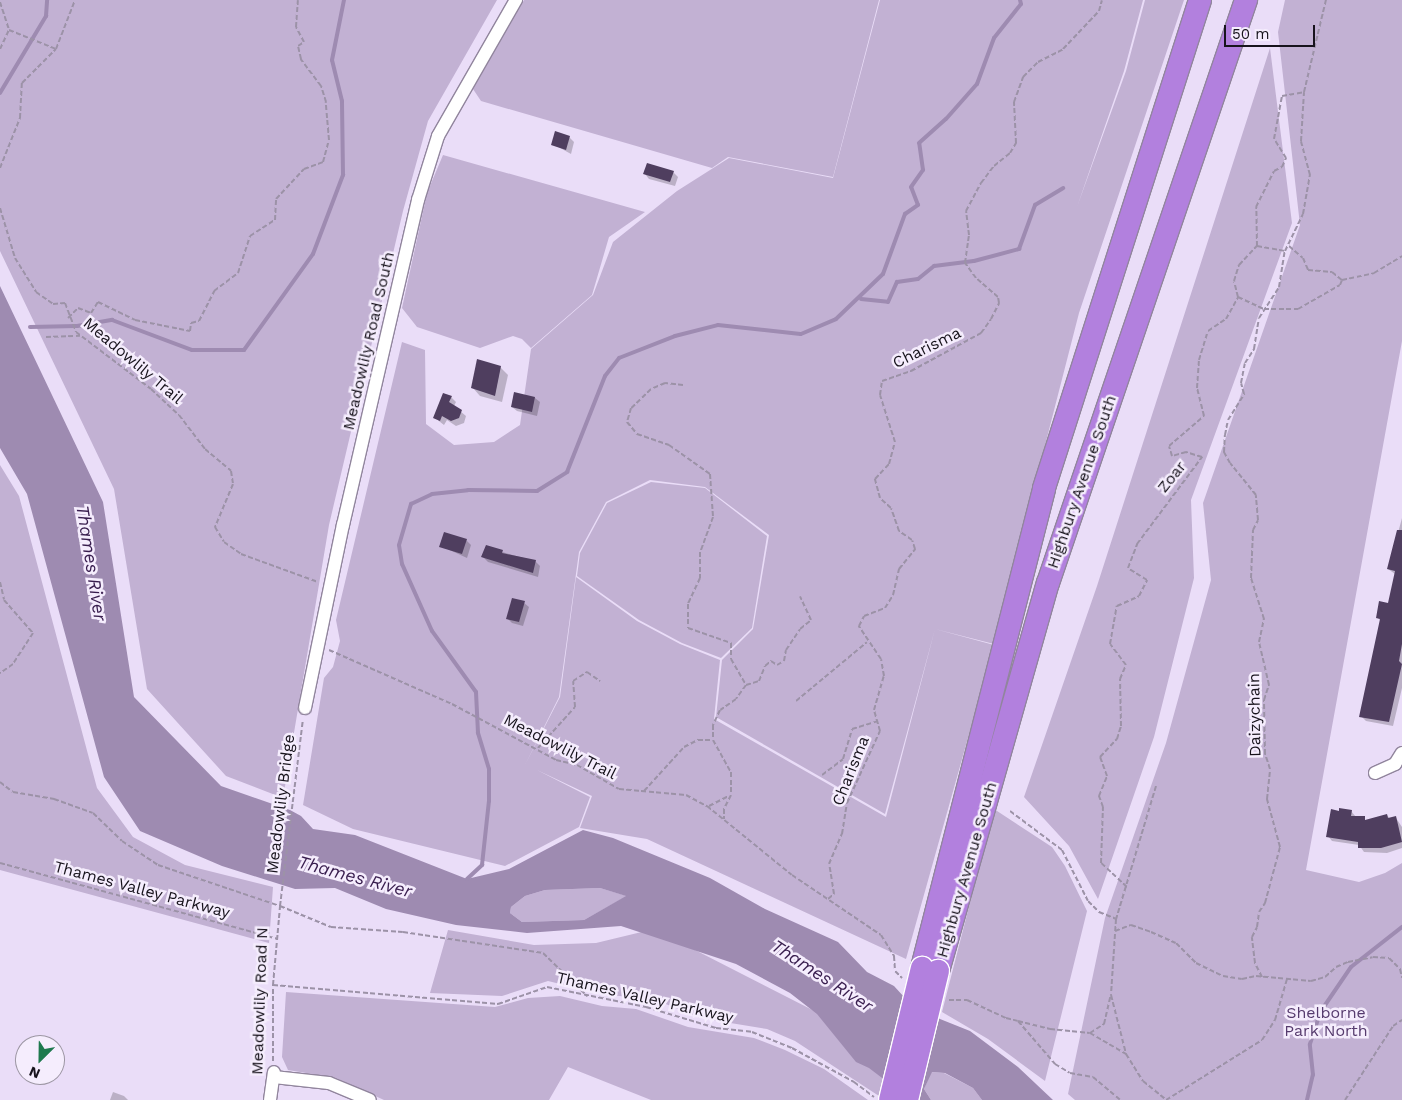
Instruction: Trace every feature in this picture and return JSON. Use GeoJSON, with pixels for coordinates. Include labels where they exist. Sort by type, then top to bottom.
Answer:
{"type":"FeatureCollection","features":[{"type":"Feature","properties":{"kind":"highway","name":"Highbury Avenue South"},"geometry":{"type":"LineString","coordinates":[[922,973],[1044,488],[1200,0]]}},
{"type":"Feature","properties":{"kind":"highway","name":"Highbury Avenue South"},"geometry":{"type":"LineString","coordinates":[[922,973],[1048,583],[1246,0]]}},
{"type":"Feature","properties":{"kind":"highway"},"geometry":{"type":"LineString","coordinates":[[890,1100],[922,973]]}},
{"type":"Feature","properties":{"kind":"highway"},"geometry":{"type":"LineString","coordinates":[[907,1100],[922,973]]}},
{"type":"Feature","properties":{"kind":"street","name":"Meadowlily Road South"},"geometry":{"type":"LineString","coordinates":[[304,708],[418,200],[438,136],[516,0]]}},
{"type":"Feature","properties":{"kind":"street"},"geometry":{"type":"LineString","coordinates":[[1375,773],[1395,764],[1402,753]]}},
{"type":"Feature","properties":{"kind":"street"},"geometry":{"type":"LineString","coordinates":[[274,1075],[329,1083],[370,1100]]}},
{"type":"Feature","properties":{"kind":"street","name":"Meadowlily Road N"},"geometry":{"type":"LineString","coordinates":[[270,1100],[274,1075]]}},
{"type":"Feature","properties":{"kind":"path"},"geometry":{"type":"LineString","coordinates":[[0,168],[20,118],[22,83],[56,49],[75,0]]}},
{"type":"Feature","properties":{"kind":"path"},"geometry":{"type":"LineString","coordinates":[[68,318],[78,308],[91,313],[98,302],[135,320],[190,331],[191,324],[199,320],[214,291],[238,273],[250,236],[275,220],[276,199],[304,169],[323,162],[328,140],[326,102],[321,86],[302,59],[298,46],[304,42],[296,27],[298,0]]}},
{"type":"Feature","properties":{"kind":"path","name":"Charisma"},"geometry":{"type":"LineString","coordinates":[[828,899],[834,894],[829,864],[842,834],[847,804],[880,731],[874,701],[884,676],[881,659],[867,642],[859,626],[864,616],[885,608],[893,595],[899,569],[915,549],[912,540],[899,531],[891,508],[880,498],[876,478],[889,464],[895,442],[880,395],[882,381],[911,371],[973,338],[981,333],[991,319],[999,303],[998,296],[976,278],[965,263],[969,235],[966,211],[981,183],[994,166],[1010,153],[1016,143],[1014,102],[1023,76],[1038,62],[1063,49],[1099,11],[1102,0]]}},
{"type":"Feature","properties":{"kind":"path","name":"Daizychain"},"geometry":{"type":"LineString","coordinates":[[1262,977],[1256,963],[1252,936],[1257,927],[1259,912],[1265,904],[1280,847],[1267,800],[1270,769],[1266,754],[1264,700],[1269,685],[1259,642],[1264,619],[1251,578],[1252,530],[1258,520],[1256,495],[1224,452],[1228,420],[1244,394],[1241,383],[1245,363],[1254,349],[1258,332],[1257,324],[1264,309],[1279,287],[1285,251],[1303,214],[1310,175],[1301,141],[1304,92],[1326,0]]}},
{"type":"Feature","properties":{"kind":"path"},"geometry":{"type":"LineString","coordinates":[[0,2],[9,30],[0,49]]}},
{"type":"Feature","properties":{"kind":"path"},"geometry":{"type":"LineString","coordinates":[[9,30],[18,32],[56,49]]}},
{"type":"Feature","properties":{"kind":"path"},"geometry":{"type":"LineString","coordinates":[[1304,92],[1282,96],[1274,139],[1286,158],[1282,167],[1274,171],[1256,207],[1257,246],[1239,265],[1234,282],[1238,297],[1264,309],[1298,309],[1340,285],[1342,280]]}},
{"type":"Feature","properties":{"kind":"path","name":"Meadowlily Trail"},"geometry":{"type":"LineString","coordinates":[[0,208],[15,258],[36,292],[53,304],[65,303],[68,318],[76,332],[151,389],[179,414],[205,450],[231,471],[233,484],[215,527],[224,542],[241,554],[330,586]]}},
{"type":"Feature","properties":{"kind":"path"},"geometry":{"type":"LineString","coordinates":[[1257,246],[1285,251]]}},
{"type":"Feature","properties":{"kind":"path"},"geometry":{"type":"LineString","coordinates":[[1288,246],[1303,258],[1308,270],[1332,272],[1342,280]]}},
{"type":"Feature","properties":{"kind":"path"},"geometry":{"type":"LineString","coordinates":[[1342,280],[1374,273],[1402,256]]}},
{"type":"Feature","properties":{"kind":"path","name":"Zoar"},"geometry":{"type":"LineString","coordinates":[[1128,887],[1101,863],[1103,807],[1099,796],[1107,776],[1100,757],[1118,739],[1122,726],[1120,679],[1126,665],[1110,644],[1117,606],[1139,596],[1146,580],[1128,568],[1137,544],[1202,457],[1186,452],[1172,456],[1169,446],[1204,416],[1197,388],[1199,360],[1208,331],[1226,319],[1238,297]]}},
{"type":"Feature","properties":{"kind":"path"},"geometry":{"type":"LineString","coordinates":[[46,337],[80,336]]}},
{"type":"Feature","properties":{"kind":"path"},"geometry":{"type":"LineString","coordinates":[[683,385],[665,383],[652,389],[631,408],[627,422],[636,434],[669,445],[710,474],[713,517],[700,552],[700,578],[688,604],[688,628],[731,643],[731,659],[746,685]]}},
{"type":"Feature","properties":{"kind":"path"},"geometry":{"type":"LineString","coordinates":[[0,582],[4,600],[32,632],[13,664],[0,673]]}},
{"type":"Feature","properties":{"kind":"path"},"geometry":{"type":"LineString","coordinates":[[724,819],[724,809],[731,794],[731,772],[713,740],[713,725],[720,710],[736,699],[746,685],[759,681],[765,666],[771,661],[778,665],[784,661],[790,643],[811,620],[800,596]]}},
{"type":"Feature","properties":{"kind":"path"},"geometry":{"type":"LineString","coordinates":[[796,701],[867,642]]}},
{"type":"Feature","properties":{"kind":"path","name":"Meadowlily Trail"},"geometry":{"type":"LineString","coordinates":[[318,646],[452,704],[538,748],[556,760],[576,765],[619,788],[642,792],[686,795],[707,806],[792,875],[857,921],[881,935],[894,956],[895,971],[922,973]]}},
{"type":"Feature","properties":{"kind":"path"},"geometry":{"type":"LineString","coordinates":[[538,748],[575,707],[573,681],[587,672],[600,681]]}},
{"type":"Feature","properties":{"kind":"path","name":"Meadowlily Bridge"},"geometry":{"type":"LineString","coordinates":[[280,904],[304,708]]}},
{"type":"Feature","properties":{"kind":"path"},"geometry":{"type":"LineString","coordinates":[[822,775],[843,759],[852,729],[878,721]]}},
{"type":"Feature","properties":{"kind":"path"},"geometry":{"type":"LineString","coordinates":[[642,792],[684,747],[698,740],[713,740]]}},
{"type":"Feature","properties":{"kind":"path"},"geometry":{"type":"LineString","coordinates":[[0,782],[13,792],[54,799],[93,813],[122,841],[158,864],[202,882],[280,904],[331,927],[403,932],[543,953],[587,996]]}},
{"type":"Feature","properties":{"kind":"path"},"geometry":{"type":"LineString","coordinates":[[1090,1033],[1104,1024],[1111,995],[1116,919],[1128,887],[1156,786]]}},
{"type":"Feature","properties":{"kind":"path"},"geometry":{"type":"LineString","coordinates":[[707,806],[731,794]]}},
{"type":"Feature","properties":{"kind":"path"},"geometry":{"type":"LineString","coordinates":[[1010,811],[1062,850],[1088,901],[1099,912],[1116,919]]}},
{"type":"Feature","properties":{"kind":"path","name":"Thames Valley Parkway"},"geometry":{"type":"LineString","coordinates":[[0,863],[278,939]]}},
{"type":"Feature","properties":{"kind":"path","name":"Meadowlily Road N"},"geometry":{"type":"LineString","coordinates":[[274,1075],[273,985],[280,904]]}},
{"type":"Feature","properties":{"kind":"path"},"geometry":{"type":"LineString","coordinates":[[1115,930],[1131,925],[1151,932],[1176,944],[1196,963],[1223,976],[1242,979],[1262,977],[1287,979],[1326,977],[1336,967],[1373,956],[1389,958],[1400,969],[1402,978]]}},
{"type":"Feature","properties":{"kind":"path"},"geometry":{"type":"LineString","coordinates":[[1161,1100],[1190,1087],[1262,1040],[1276,1020],[1287,979]]}},
{"type":"Feature","properties":{"kind":"path","name":"Thames Valley Parkway"},"geometry":{"type":"LineString","coordinates":[[273,985],[498,1004],[547,987],[646,1007],[716,1028],[752,1032],[792,1048],[854,1082],[878,1100]]}},
{"type":"Feature","properties":{"kind":"path"},"geometry":{"type":"LineString","coordinates":[[1111,995],[1126,1054],[1143,1081],[1166,1099]]}},
{"type":"Feature","properties":{"kind":"path"},"geometry":{"type":"LineString","coordinates":[[946,1000],[967,1000],[1006,1018],[1050,1029],[1090,1033],[1126,1054]]}},
{"type":"Feature","properties":{"kind":"path"},"geometry":{"type":"LineString","coordinates":[[1018,1020],[1055,1064],[1070,1073],[1093,1078],[1120,1100]]}},
{"type":"Feature","properties":{"kind":"path"},"geometry":{"type":"LineString","coordinates":[[1347,1100],[1348,1095],[1393,1026],[1402,1020]]}},
{"type":"Feature","properties":{"kind":"green space"},"geometry":{"type":"Polygon","coordinates":[[[0,0],[497,0],[428,121],[403,211],[329,525],[283,798],[226,776],[147,689],[114,489],[0,251],[0,0]]]}},
{"type":"Feature","properties":{"kind":"green space"},"geometry":{"type":"Polygon","coordinates":[[[524,0],[879,0],[833,177],[728,157],[712,168],[481,101],[473,89],[524,0]]]}},
{"type":"Feature","properties":{"kind":"green space"},"geometry":{"type":"Polygon","coordinates":[[[880,0],[1143,0],[1124,71],[1077,207],[1126,71],[1145,0],[1184,0],[1079,313],[994,644],[935,629],[994,645],[906,959],[647,839],[580,828],[592,796],[537,770],[590,797],[579,827],[505,866],[353,829],[303,805],[324,678],[333,667],[340,641],[336,620],[402,342],[425,350],[426,424],[454,445],[494,442],[520,425],[531,349],[593,295],[613,242],[677,191],[729,158],[833,178],[880,0]],[[650,480],[606,502],[579,552],[559,697],[525,765],[560,697],[576,577],[637,621],[680,644],[720,660],[714,719],[886,817],[935,629],[885,814],[716,717],[722,660],[753,629],[769,535],[705,487],[650,480]]]}},
{"type":"Feature","properties":{"kind":"green space","name":"Shelborne Park North"},"geometry":{"type":"Polygon","coordinates":[[[1285,0],[1402,0],[1402,341],[1306,870],[1359,882],[1385,873],[1402,863],[1402,1100],[1075,1100],[1068,1094],[1105,918],[1166,743],[1211,580],[1203,503],[1300,225],[1278,32],[1285,0]]]}},
{"type":"Feature","properties":{"kind":"green space"},"geometry":{"type":"Polygon","coordinates":[[[1270,48],[1292,223],[1191,500],[1194,578],[1154,737],[1098,899],[1069,846],[1024,797],[1097,586],[1270,48]]]}},
{"type":"Feature","properties":{"kind":"green space"},"geometry":{"type":"Polygon","coordinates":[[[443,155],[645,212],[609,237],[592,295],[531,348],[522,339],[513,336],[480,348],[417,327],[402,308],[427,193],[443,155]]]}},
{"type":"Feature","properties":{"kind":"green space"},"geometry":{"type":"Polygon","coordinates":[[[0,465],[19,496],[97,788],[133,837],[185,865],[273,887],[269,943],[0,870],[0,465]]]}},
{"type":"Feature","properties":{"kind":"green space"},"geometry":{"type":"Polygon","coordinates":[[[651,482],[705,488],[767,536],[752,628],[721,658],[682,643],[639,620],[577,576],[580,553],[607,503],[651,482]]]}},
{"type":"Feature","properties":{"kind":"green space"},"geometry":{"type":"Polygon","coordinates":[[[994,809],[1052,847],[1065,866],[1087,911],[1045,1081],[988,1039],[942,1012],[994,809]]]}},
{"type":"Feature","properties":{"kind":"green space"},"geometry":{"type":"Polygon","coordinates":[[[600,888],[627,896],[584,920],[522,922],[510,913],[511,907],[525,896],[545,890],[600,888]]]}},
{"type":"Feature","properties":{"kind":"green space"},"geometry":{"type":"Polygon","coordinates":[[[654,929],[836,1022],[887,1065],[879,1096],[795,1041],[767,1029],[700,1018],[656,1000],[601,994],[548,981],[502,996],[430,993],[448,930],[534,945],[596,943],[654,929]]]}},
{"type":"Feature","properties":{"kind":"green space"},"geometry":{"type":"Polygon","coordinates":[[[286,992],[495,1007],[528,998],[560,996],[602,1006],[636,1009],[688,1027],[754,1038],[785,1050],[824,1069],[868,1100],[651,1100],[568,1067],[549,1100],[384,1100],[336,1078],[288,1070],[282,1057],[286,992]]]}},
{"type":"Feature","properties":{"kind":"green space"},"geometry":{"type":"Polygon","coordinates":[[[931,1072],[944,1073],[973,1088],[982,1100],[931,1100],[924,1089],[931,1072]]]}},
{"type":"Feature","properties":{"kind":"water","name":"Thames River"},"geometry":{"type":"Polygon","coordinates":[[[0,286],[103,502],[134,697],[221,786],[290,810],[301,816],[313,829],[355,835],[467,879],[509,869],[583,830],[613,838],[710,878],[765,909],[838,942],[867,972],[894,986],[905,998],[935,1017],[970,1031],[1018,1067],[1053,1100],[982,1100],[973,1088],[945,1073],[932,1072],[924,1089],[931,1100],[911,1100],[869,1068],[856,1062],[817,1014],[790,993],[736,964],[621,926],[527,933],[456,925],[386,909],[335,888],[295,889],[222,866],[140,831],[104,777],[27,494],[0,448],[0,286]],[[600,888],[545,890],[525,896],[511,907],[510,913],[522,922],[584,920],[626,896],[600,888]]]}},
{"type":"Feature","properties":{"kind":"building"},"geometry":{"type":"Polygon","coordinates":[[[555,131],[570,136],[566,150],[551,145],[555,131]]]}},
{"type":"Feature","properties":{"kind":"building"},"geometry":{"type":"Polygon","coordinates":[[[647,163],[674,171],[670,182],[643,174],[647,163]]]}},
{"type":"Feature","properties":{"kind":"building"},"geometry":{"type":"Polygon","coordinates":[[[477,359],[501,366],[495,396],[471,388],[477,359]]]}},
{"type":"Feature","properties":{"kind":"building"},"geometry":{"type":"Polygon","coordinates":[[[514,392],[535,397],[532,412],[511,407],[514,392]]]}},
{"type":"Feature","properties":{"kind":"building"},"geometry":{"type":"Polygon","coordinates":[[[443,393],[452,396],[449,402],[462,410],[459,418],[451,421],[442,416],[440,421],[433,418],[443,393]]]}},
{"type":"Feature","properties":{"kind":"building"},"geometry":{"type":"Polygon","coordinates":[[[1397,530],[1402,530],[1402,644],[1399,661],[1402,664],[1389,722],[1359,717],[1380,619],[1376,618],[1379,601],[1388,603],[1395,571],[1387,569],[1397,530]]]}},
{"type":"Feature","properties":{"kind":"building"},"geometry":{"type":"Polygon","coordinates":[[[444,532],[467,539],[462,554],[439,547],[444,532]]]}},
{"type":"Feature","properties":{"kind":"building"},"geometry":{"type":"Polygon","coordinates":[[[486,545],[503,550],[502,553],[536,560],[533,573],[481,557],[486,545]]]}},
{"type":"Feature","properties":{"kind":"building"},"geometry":{"type":"Polygon","coordinates":[[[512,598],[525,601],[519,622],[506,619],[512,598]]]}},
{"type":"Feature","properties":{"kind":"building"},"geometry":{"type":"Polygon","coordinates":[[[1339,808],[1352,810],[1351,816],[1365,816],[1365,820],[1387,814],[1388,818],[1396,816],[1402,842],[1381,848],[1358,848],[1358,842],[1326,837],[1331,809],[1339,811],[1339,808]]]}},
{"type":"Feature","properties":{"kind":"waterway"},"geometry":{"type":"LineString","coordinates":[[0,93],[46,16],[47,0]]}},
{"type":"Feature","properties":{"kind":"waterway"},"geometry":{"type":"LineString","coordinates":[[30,327],[77,326],[112,320],[192,350],[244,350],[313,254],[343,175],[342,101],[332,60],[344,0]]}},
{"type":"Feature","properties":{"kind":"waterway"},"geometry":{"type":"LineString","coordinates":[[467,879],[482,865],[489,801],[489,769],[478,733],[476,692],[432,631],[402,564],[399,545],[411,504],[432,494],[468,490],[537,491],[567,472],[605,376],[619,358],[675,336],[718,325],[801,334],[836,319],[883,274],[905,214],[918,205],[911,187],[923,170],[919,143],[946,119],[977,84],[994,38],[1021,4],[1020,0]]}},
{"type":"Feature","properties":{"kind":"waterway"},"geometry":{"type":"LineString","coordinates":[[861,299],[888,302],[897,282],[918,279],[934,266],[974,261],[1019,249],[1035,205],[1063,188]]}},
{"type":"Feature","properties":{"kind":"waterway"},"geometry":{"type":"LineString","coordinates":[[1307,1100],[1313,1075],[1310,1044],[1321,1011],[1351,967],[1402,927]]}}]}
